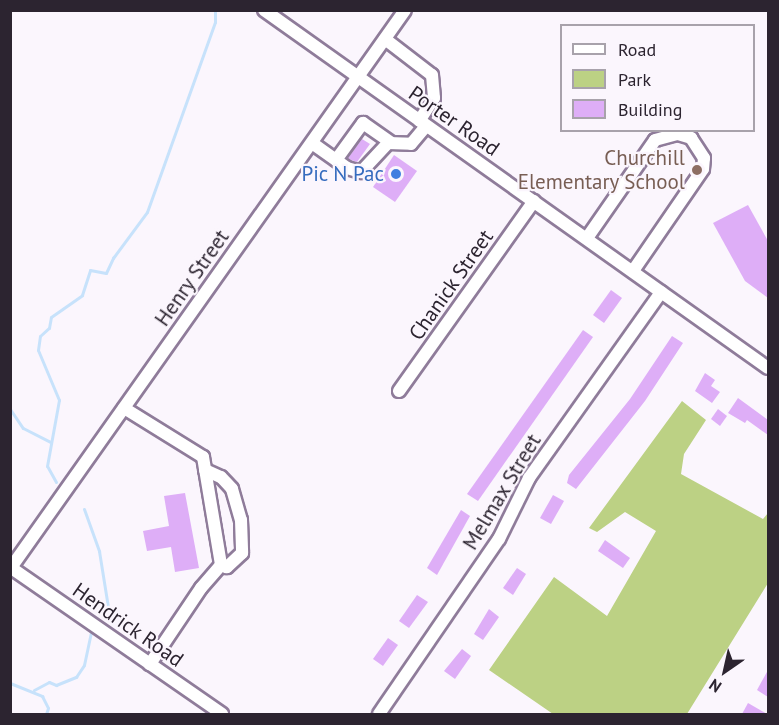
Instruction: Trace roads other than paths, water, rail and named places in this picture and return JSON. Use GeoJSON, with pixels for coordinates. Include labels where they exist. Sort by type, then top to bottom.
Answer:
{"type":"FeatureCollection","features":[{"type":"Feature","properties":{"kind":"street","name":"Porter Road"},"geometry":{"type":"LineString","coordinates":[[264,10],[768,368]]}},
{"type":"Feature","properties":{"kind":"street","name":"Henry Street"},"geometry":{"type":"LineString","coordinates":[[11,568],[405,10]]}},
{"type":"Feature","properties":{"kind":"street"},"geometry":{"type":"LineString","coordinates":[[336,160],[363,123],[390,142],[411,144],[434,98],[432,75],[385,39]]}},
{"type":"Feature","properties":{"kind":"street"},"geometry":{"type":"LineString","coordinates":[[587,238],[655,140],[678,134],[691,138],[704,158],[703,169],[633,271]]}},
{"type":"Feature","properties":{"kind":"street"},"geometry":{"type":"LineString","coordinates":[[312,143],[336,160],[360,172],[390,142]]}},
{"type":"Feature","properties":{"kind":"street","name":"Chanick Street"},"geometry":{"type":"LineString","coordinates":[[399,391],[534,201]]}},
{"type":"Feature","properties":{"kind":"street","name":"Melmax Street"},"geometry":{"type":"LineString","coordinates":[[379,714],[498,539],[542,458],[662,292]]}},
{"type":"Feature","properties":{"kind":"street"},"geometry":{"type":"LineString","coordinates":[[124,408],[203,457],[221,565]]}},
{"type":"Feature","properties":{"kind":"street"},"geometry":{"type":"LineString","coordinates":[[205,470],[221,477],[232,489],[241,520],[242,554],[227,567],[221,565]]}},
{"type":"Feature","properties":{"kind":"street"},"geometry":{"type":"LineString","coordinates":[[150,664],[201,588],[221,565]]}},
{"type":"Feature","properties":{"kind":"street","name":"Hendrick Road"},"geometry":{"type":"LineString","coordinates":[[11,568],[222,714]]}},
{"type":"Feature","properties":{"kind":"waterway"},"geometry":{"type":"LineString","coordinates":[[56,482],[47,466],[59,400],[38,350],[40,336],[49,328],[51,317],[82,295],[90,270],[106,273],[113,258],[147,212],[215,22],[215,10]]}},
{"type":"Feature","properties":{"kind":"waterway"},"geometry":{"type":"LineString","coordinates":[[10,409],[23,428],[50,442]]}},
{"type":"Feature","properties":{"kind":"waterway"},"geometry":{"type":"LineString","coordinates":[[84,509],[99,551],[108,607]]}},
{"type":"Feature","properties":{"kind":"waterway"},"geometry":{"type":"LineString","coordinates":[[34,690],[49,682],[56,685],[76,677],[84,665],[91,631]]}},
{"type":"Feature","properties":{"kind":"waterway"},"geometry":{"type":"LineString","coordinates":[[10,683],[42,696],[48,708],[46,714]]}},
{"type":"Feature","properties":{"kind":"place","name":"Churchill Elementary School"},"geometry":{"type":"Point","coordinates":[697,170]}},
{"type":"Feature","properties":{"kind":"place","name":"Pic N Pac"},"geometry":{"type":"Point","coordinates":[396,174]}}]}
